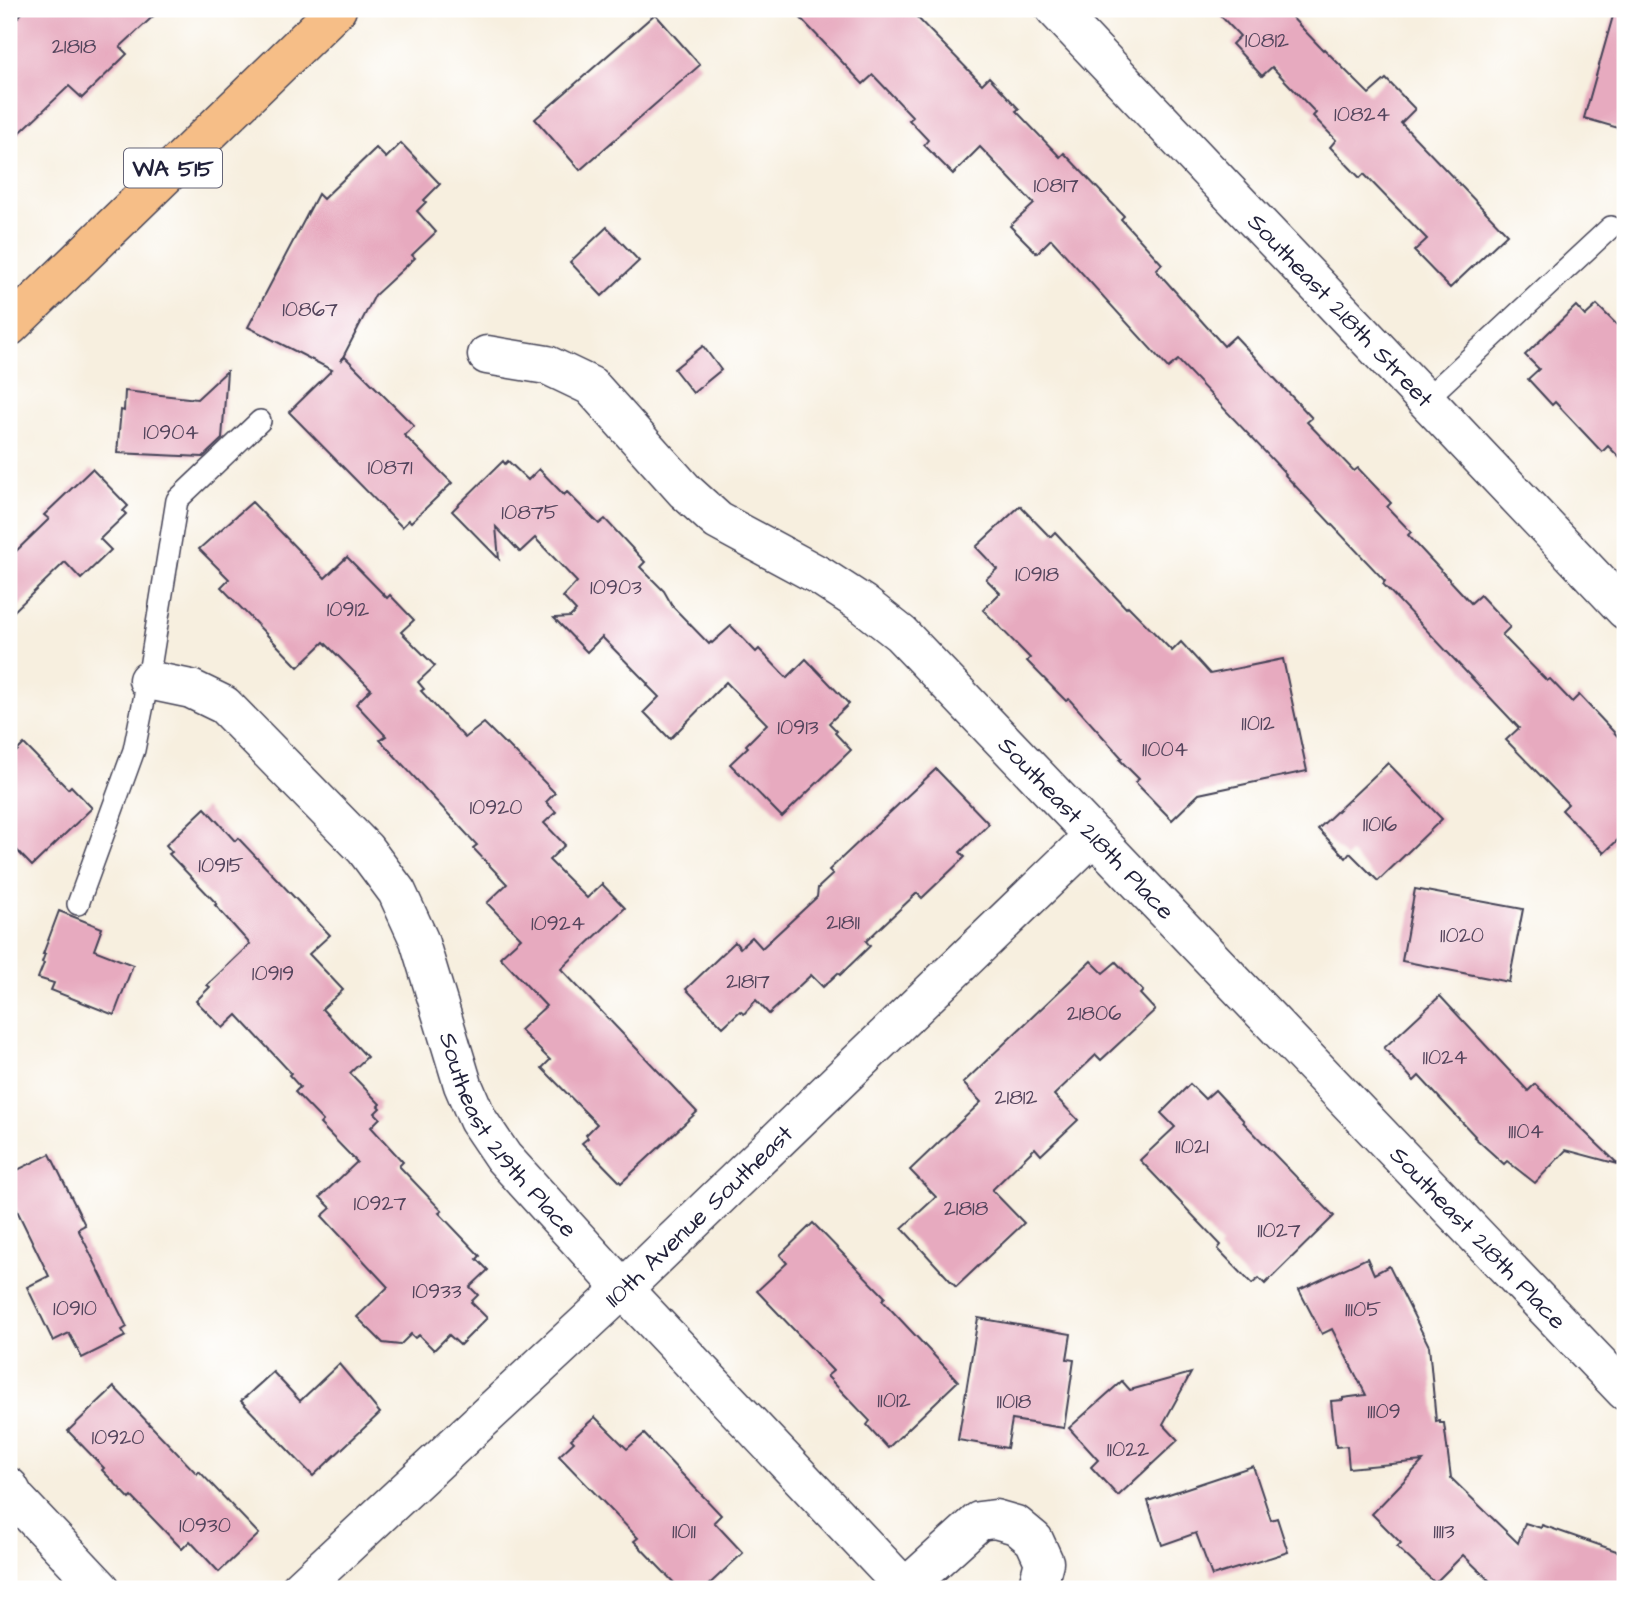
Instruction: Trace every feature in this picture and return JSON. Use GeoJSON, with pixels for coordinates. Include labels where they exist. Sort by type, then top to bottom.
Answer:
{"type":"FeatureCollection","features":[{"type":"Feature","properties":{"kind":"main road","name":"WA 515"},"geometry":{"type":"LineString","coordinates":[[9,327],[337,9]]}},
{"type":"Feature","properties":{"kind":"street","name":"Southeast 218th Street"},"geometry":{"type":"LineString","coordinates":[[1055,9],[1625,610]]}},
{"type":"Feature","properties":{"kind":"street","name":"Southeast 218th Place"},"geometry":{"type":"LineString","coordinates":[[487,355],[547,365],[591,386],[685,491],[718,521],[820,576],[863,604],[901,634],[1625,1391]]}},
{"type":"Feature","properties":{"kind":"street","name":"Southeast 219th Place"},"geometry":{"type":"LineString","coordinates":[[148,680],[191,690],[224,705],[365,849],[397,892],[419,940],[463,1085],[478,1120],[503,1157],[905,1589],[979,1521],[995,1519],[1016,1525],[1034,1540],[1044,1562],[1037,1589]]}},
{"type":"Feature","properties":{"kind":"street","name":"110th Avenue Southeast"},"geometry":{"type":"LineString","coordinates":[[300,1589],[623,1289],[1093,836]]}},
{"type":"Feature","properties":{"kind":"street"},"geometry":{"type":"LineString","coordinates":[[9,1487],[15,1498],[102,1589]]}},
{"type":"Feature","properties":{"kind":"lane"},"geometry":{"type":"LineString","coordinates":[[1426,400],[1611,227]]}},
{"type":"Feature","properties":{"kind":"lane"},"geometry":{"type":"LineString","coordinates":[[78,904],[134,750],[177,500],[260,421]]}},
{"type":"Feature","properties":{"kind":"building"},"geometry":{"type":"Polygon","coordinates":[[[26,9],[161,9],[120,47],[127,54],[82,98],[69,86],[9,143],[9,26],[26,9]]]}},
{"type":"Feature","properties":{"kind":"building"},"geometry":{"type":"Polygon","coordinates":[[[792,9],[909,9],[982,84],[989,77],[1019,109],[1016,111],[1060,157],[1064,153],[1124,216],[1121,219],[1162,264],[1156,270],[1224,346],[1235,336],[1312,418],[1307,422],[1354,471],[1358,468],[1391,503],[1387,507],[1411,532],[1408,535],[1471,603],[1480,595],[1510,627],[1502,635],[1547,681],[1550,679],[1572,702],[1579,695],[1625,744],[1625,833],[1604,853],[1562,810],[1568,804],[1506,740],[1519,728],[1178,360],[1168,368],[1051,239],[1037,253],[1010,226],[1034,204],[980,147],[953,174],[924,145],[928,140],[909,120],[913,117],[873,75],[863,84],[792,9]]]}},
{"type":"Feature","properties":{"kind":"building"},"geometry":{"type":"Polygon","coordinates":[[[1214,9],[1284,9],[1369,94],[1386,79],[1415,109],[1401,123],[1507,234],[1450,288],[1414,251],[1427,239],[1364,174],[1360,178],[1330,147],[1336,140],[1313,116],[1316,113],[1272,67],[1262,76],[1232,44],[1240,36],[1214,9]]]}},
{"type":"Feature","properties":{"kind":"building"},"geometry":{"type":"Polygon","coordinates":[[[1615,9],[1625,9],[1625,130],[1584,118],[1615,9]]]}},
{"type":"Feature","properties":{"kind":"building"},"geometry":{"type":"Polygon","coordinates":[[[655,14],[700,65],[580,170],[535,119],[655,14]]]}},
{"type":"Feature","properties":{"kind":"building"},"geometry":{"type":"Polygon","coordinates":[[[401,143],[440,184],[417,211],[436,232],[412,255],[415,258],[375,295],[341,361],[345,357],[414,426],[404,435],[452,483],[411,522],[409,520],[402,527],[289,412],[332,370],[248,327],[318,194],[323,199],[376,148],[386,158],[401,143]]]}},
{"type":"Feature","properties":{"kind":"building"},"geometry":{"type":"Polygon","coordinates":[[[607,227],[639,261],[602,296],[570,262],[607,227]]]}},
{"type":"Feature","properties":{"kind":"building"},"geometry":{"type":"Polygon","coordinates":[[[1597,305],[1625,333],[1625,463],[1608,446],[1602,452],[1555,402],[1552,405],[1528,379],[1539,369],[1525,355],[1576,306],[1585,316],[1597,305]]]}},
{"type":"Feature","properties":{"kind":"building"},"geometry":{"type":"Polygon","coordinates":[[[703,346],[721,370],[693,393],[674,369],[703,346]]]}},
{"type":"Feature","properties":{"kind":"building"},"geometry":{"type":"Polygon","coordinates":[[[227,371],[222,439],[203,457],[117,453],[125,391],[197,399],[227,371]]]}},
{"type":"Feature","properties":{"kind":"building"},"geometry":{"type":"Polygon","coordinates":[[[503,461],[505,464],[508,461],[528,480],[539,469],[564,495],[567,492],[599,524],[605,519],[645,562],[640,567],[664,591],[673,607],[709,644],[731,626],[756,652],[759,649],[787,678],[806,659],[849,704],[829,723],[851,750],[782,817],[730,764],[767,724],[726,682],[670,739],[644,712],[659,697],[648,684],[602,637],[587,652],[554,618],[570,617],[576,611],[563,597],[577,582],[535,538],[520,552],[496,527],[499,559],[452,511],[503,461]]]}},
{"type":"Feature","properties":{"kind":"building"},"geometry":{"type":"Polygon","coordinates":[[[92,469],[128,506],[123,511],[126,514],[100,539],[111,550],[81,579],[65,562],[9,616],[9,558],[49,519],[44,515],[92,469]]]}},
{"type":"Feature","properties":{"kind":"building"},"geometry":{"type":"Polygon","coordinates":[[[252,502],[325,578],[347,557],[387,598],[390,595],[414,620],[401,632],[435,666],[418,682],[424,689],[421,691],[465,738],[484,723],[555,793],[546,802],[556,812],[544,823],[565,845],[549,860],[587,898],[602,884],[625,908],[561,969],[697,1112],[621,1183],[582,1143],[597,1124],[542,1068],[550,1060],[520,1030],[546,1006],[500,957],[521,938],[487,903],[507,884],[473,848],[477,845],[380,740],[386,736],[356,704],[371,689],[324,642],[298,667],[221,587],[229,579],[199,549],[252,502]]]}},
{"type":"Feature","properties":{"kind":"building"},"geometry":{"type":"Polygon","coordinates":[[[1020,506],[1050,537],[1055,532],[1126,608],[1128,606],[1172,651],[1181,642],[1210,674],[1283,659],[1307,771],[1199,794],[1172,820],[1135,782],[1139,779],[1069,699],[1066,701],[1027,661],[1030,658],[983,610],[1000,593],[986,579],[997,569],[976,547],[1020,506]]]}},
{"type":"Feature","properties":{"kind":"building"},"geometry":{"type":"Polygon","coordinates":[[[24,744],[68,789],[71,786],[92,808],[32,866],[9,842],[9,759],[24,744]]]}},
{"type":"Feature","properties":{"kind":"building"},"geometry":{"type":"Polygon","coordinates":[[[1388,763],[1442,819],[1378,881],[1350,853],[1346,858],[1318,829],[1388,763]]]}},
{"type":"Feature","properties":{"kind":"building"},"geometry":{"type":"Polygon","coordinates":[[[936,769],[989,824],[960,852],[965,857],[922,898],[917,893],[866,941],[870,946],[840,975],[838,973],[823,987],[811,975],[769,1014],[756,1000],[744,1014],[740,1011],[723,1027],[686,989],[735,942],[740,948],[752,937],[762,948],[817,897],[818,888],[833,874],[829,870],[936,769]]]}},
{"type":"Feature","properties":{"kind":"building"},"geometry":{"type":"Polygon","coordinates":[[[205,808],[235,841],[238,838],[330,935],[309,954],[343,990],[322,1009],[367,1057],[350,1073],[380,1104],[375,1113],[380,1118],[371,1127],[403,1162],[399,1166],[442,1211],[439,1213],[480,1256],[477,1259],[488,1270],[470,1287],[478,1295],[471,1302],[487,1318],[460,1345],[449,1335],[434,1350],[419,1335],[415,1338],[411,1334],[400,1345],[383,1343],[357,1317],[388,1287],[322,1216],[331,1208],[320,1197],[357,1162],[320,1124],[323,1121],[295,1092],[300,1087],[289,1075],[291,1073],[237,1015],[223,1028],[196,1001],[210,987],[207,985],[250,944],[215,905],[217,904],[169,854],[172,852],[166,845],[205,808]]]}},
{"type":"Feature","properties":{"kind":"building"},"geometry":{"type":"Polygon","coordinates":[[[1415,889],[1523,909],[1509,982],[1402,961],[1415,889]]]}},
{"type":"Feature","properties":{"kind":"building"},"geometry":{"type":"Polygon","coordinates":[[[59,911],[102,928],[94,950],[133,965],[114,1015],[51,990],[54,983],[38,978],[44,963],[43,954],[59,911]]]}},
{"type":"Feature","properties":{"kind":"building"},"geometry":{"type":"Polygon","coordinates":[[[1091,961],[1103,973],[1116,962],[1143,991],[1140,994],[1155,1010],[1101,1060],[1096,1055],[1054,1095],[1078,1120],[1041,1155],[1035,1148],[992,1190],[1024,1223],[956,1287],[902,1228],[936,1197],[910,1170],[981,1102],[963,1083],[1091,961]]]}},
{"type":"Feature","properties":{"kind":"building"},"geometry":{"type":"Polygon","coordinates":[[[1440,996],[1528,1091],[1535,1084],[1618,1164],[1566,1150],[1535,1183],[1507,1161],[1504,1164],[1474,1137],[1419,1076],[1414,1081],[1384,1048],[1440,996]]]}},
{"type":"Feature","properties":{"kind":"building"},"geometry":{"type":"Polygon","coordinates":[[[1190,1084],[1205,1099],[1215,1090],[1334,1216],[1265,1284],[1259,1278],[1252,1284],[1218,1249],[1221,1245],[1140,1160],[1175,1127],[1161,1113],[1190,1084]]]}},
{"type":"Feature","properties":{"kind":"building"},"geometry":{"type":"Polygon","coordinates":[[[50,1154],[85,1225],[78,1229],[127,1327],[122,1330],[126,1336],[82,1358],[69,1333],[53,1341],[27,1287],[49,1276],[9,1194],[9,1174],[50,1154]]]}},
{"type":"Feature","properties":{"kind":"building"},"geometry":{"type":"Polygon","coordinates":[[[813,1223],[885,1297],[882,1300],[958,1381],[888,1448],[867,1425],[870,1421],[827,1376],[833,1371],[757,1291],[787,1263],[780,1255],[813,1223]]]}},
{"type":"Feature","properties":{"kind":"building"},"geometry":{"type":"Polygon","coordinates":[[[1367,1258],[1374,1274],[1389,1266],[1429,1346],[1436,1421],[1444,1423],[1451,1478],[1518,1543],[1525,1523],[1541,1528],[1542,1525],[1625,1554],[1625,1589],[1498,1589],[1463,1555],[1435,1583],[1397,1547],[1401,1543],[1372,1514],[1423,1461],[1349,1468],[1347,1446],[1336,1447],[1331,1401],[1366,1395],[1332,1329],[1322,1334],[1299,1290],[1367,1258]]]}},
{"type":"Feature","properties":{"kind":"building"},"geometry":{"type":"Polygon","coordinates":[[[978,1318],[1071,1334],[1067,1359],[1074,1360],[1064,1428],[1012,1420],[1007,1448],[958,1440],[978,1318]]]}},
{"type":"Feature","properties":{"kind":"building"},"geometry":{"type":"Polygon","coordinates":[[[339,1364],[380,1413],[313,1476],[241,1401],[273,1372],[300,1401],[339,1364]]]}},
{"type":"Feature","properties":{"kind":"building"},"geometry":{"type":"Polygon","coordinates":[[[1191,1373],[1163,1424],[1178,1440],[1118,1496],[1091,1467],[1098,1460],[1069,1428],[1122,1381],[1130,1390],[1191,1373]]]}},
{"type":"Feature","properties":{"kind":"building"},"geometry":{"type":"Polygon","coordinates":[[[114,1387],[259,1534],[219,1572],[190,1541],[182,1549],[132,1497],[130,1499],[68,1431],[114,1387]]]}},
{"type":"Feature","properties":{"kind":"building"},"geometry":{"type":"Polygon","coordinates":[[[595,1417],[627,1449],[644,1434],[721,1515],[714,1522],[743,1553],[704,1589],[680,1589],[634,1541],[638,1538],[559,1456],[574,1442],[571,1439],[595,1417]]]}},
{"type":"Feature","properties":{"kind":"building"},"geometry":{"type":"Polygon","coordinates":[[[1253,1466],[1271,1520],[1277,1518],[1288,1552],[1212,1576],[1196,1533],[1162,1545],[1148,1501],[1253,1466]]]}}]}
